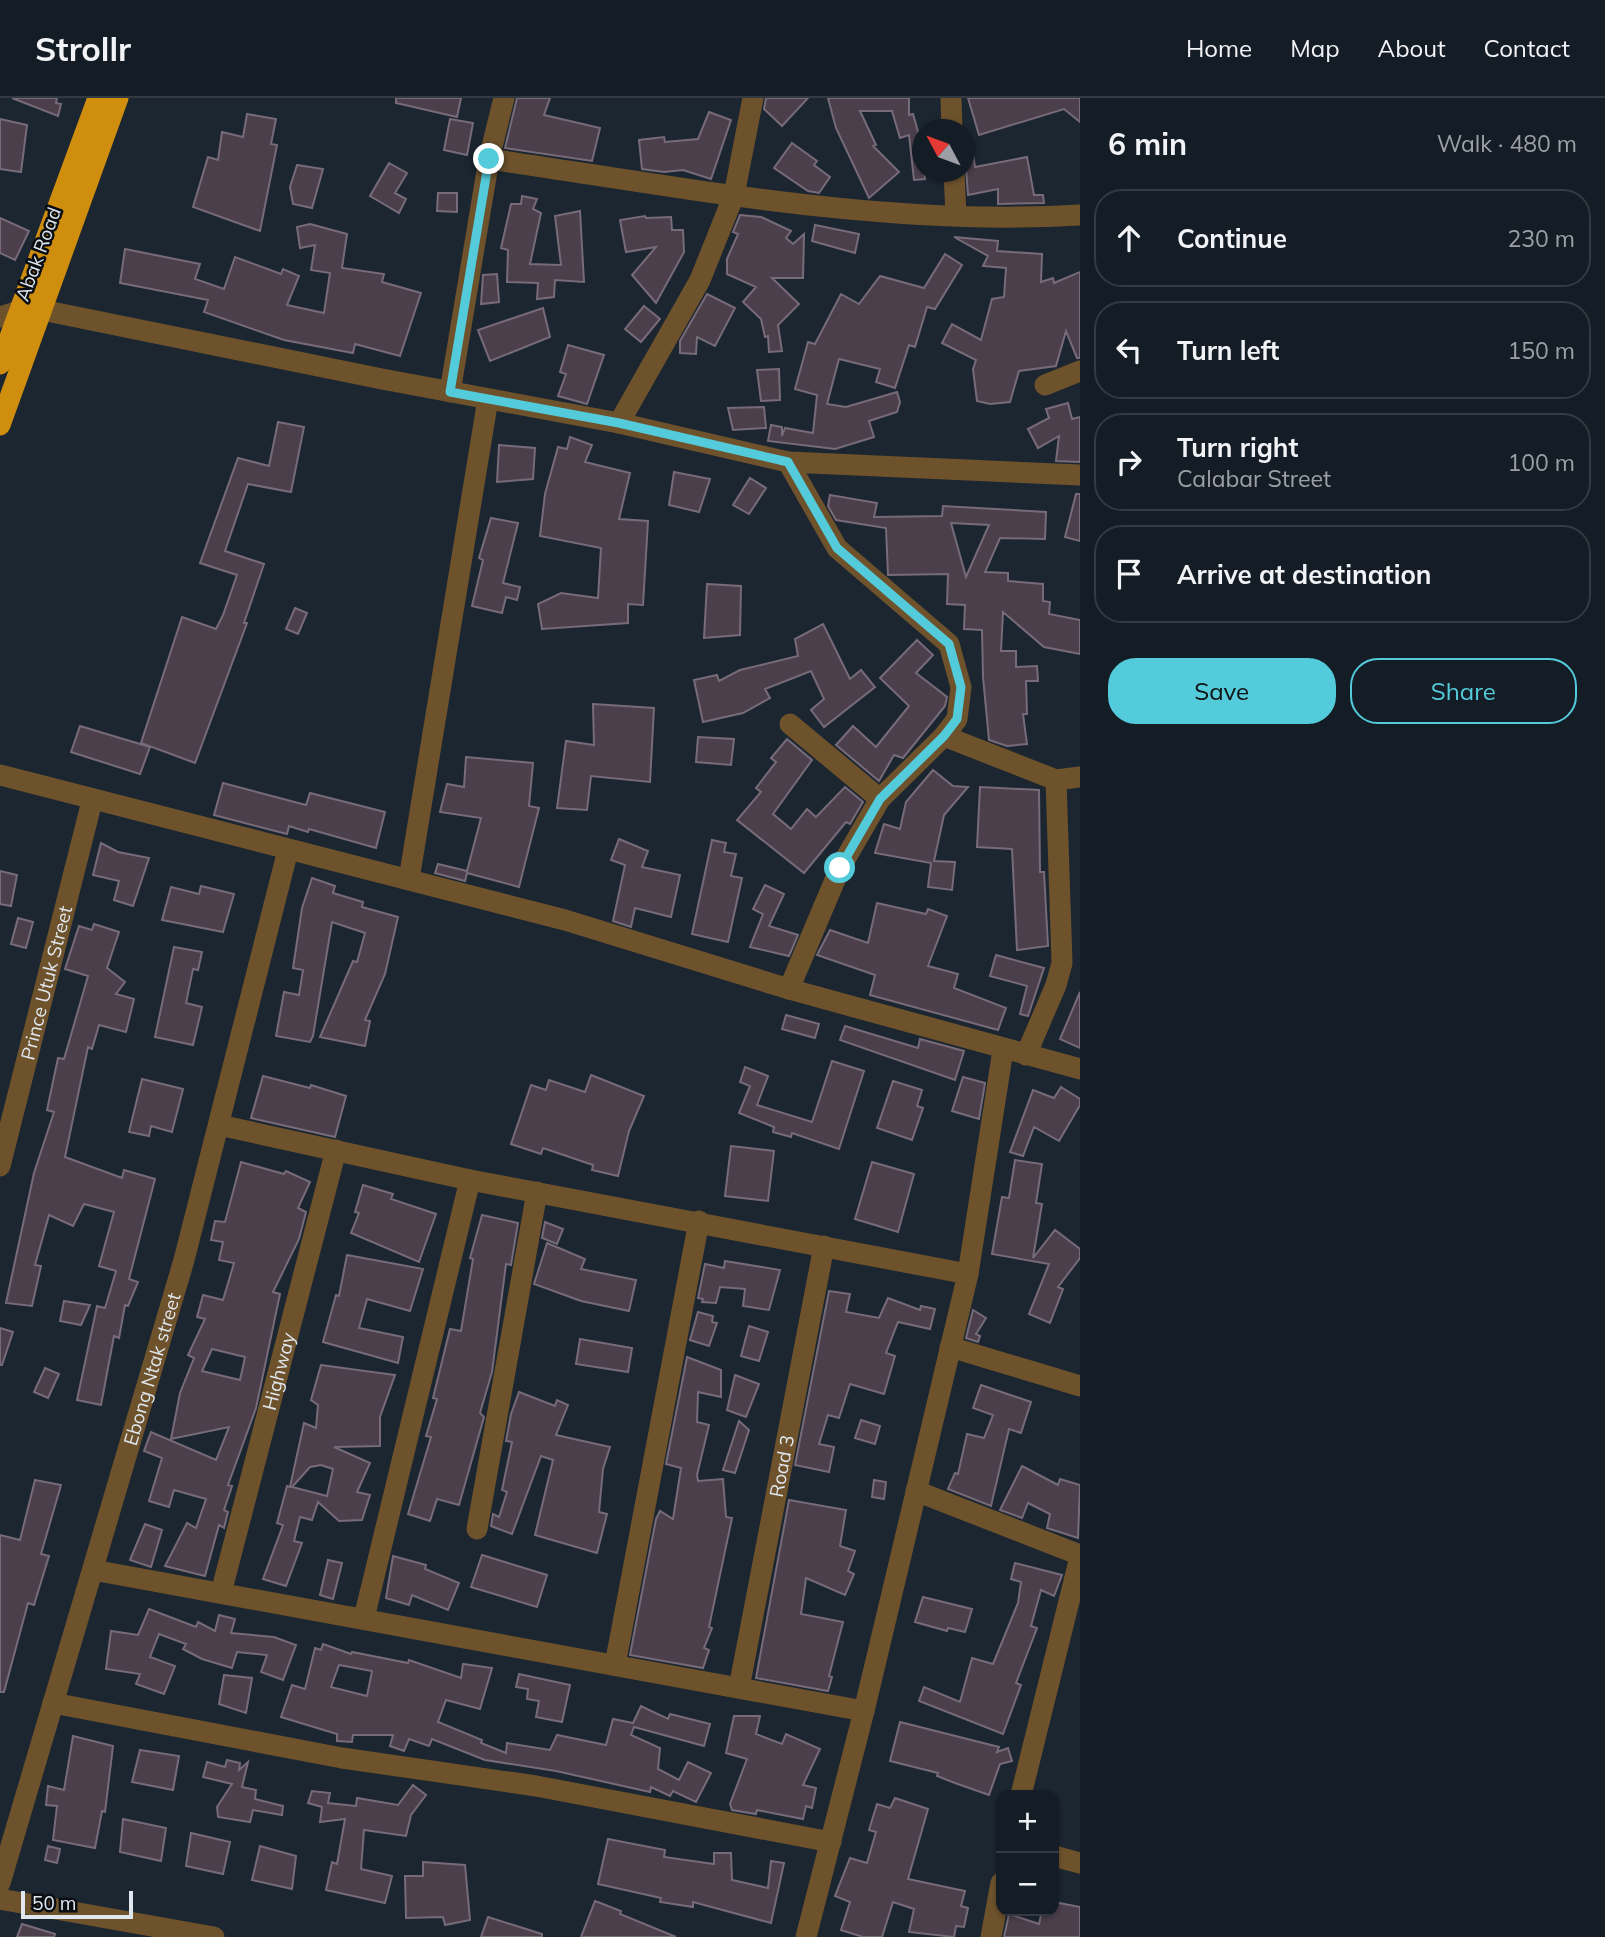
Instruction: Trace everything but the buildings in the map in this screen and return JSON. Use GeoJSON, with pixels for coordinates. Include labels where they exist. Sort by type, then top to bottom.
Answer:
{"type":"FeatureCollection","features":[{"type":"Feature","properties":{"kind":"highway","name":"Abak Road"},"geometry":{"type":"LineString","coordinates":[[0,364],[10,314],[98,98]]}},
{"type":"Feature","properties":{"kind":"highway","name":"Abak Road"},"geometry":{"type":"LineString","coordinates":[[0,425],[118,98]]}},
{"type":"Feature","properties":{"kind":"street"},"geometry":{"type":"LineString","coordinates":[[450,392],[489,159],[504,98]]}},
{"type":"Feature","properties":{"kind":"street"},"geometry":{"type":"LineString","coordinates":[[619,423],[700,280],[734,195],[753,98]]}},
{"type":"Feature","properties":{"kind":"street"},"geometry":{"type":"LineString","coordinates":[[951,98],[952,119]]}},
{"type":"Feature","properties":{"kind":"street"},"geometry":{"type":"LineString","coordinates":[[489,159],[734,195],[837,207],[956,216],[1035,218],[1080,215]]}},
{"type":"Feature","properties":{"kind":"street"},"geometry":{"type":"LineString","coordinates":[[954,182],[956,216]]}},
{"type":"Feature","properties":{"kind":"street"},"geometry":{"type":"LineString","coordinates":[[10,314],[42,310],[619,423],[788,462],[1080,475]]}},
{"type":"Feature","properties":{"kind":"street"},"geometry":{"type":"LineString","coordinates":[[1045,385],[1080,371]]}},
{"type":"Feature","properties":{"kind":"street"},"geometry":{"type":"LineString","coordinates":[[409,879],[488,399]]}},
{"type":"Feature","properties":{"kind":"street"},"geometry":{"type":"LineString","coordinates":[[788,462],[837,548],[949,644],[961,687],[957,719],[944,736],[880,799],[840,868],[789,989]]}},
{"type":"Feature","properties":{"kind":"street"},"geometry":{"type":"LineString","coordinates":[[790,724],[880,799]]}},
{"type":"Feature","properties":{"kind":"street"},"geometry":{"type":"LineString","coordinates":[[944,736],[1056,780],[1080,776]]}},
{"type":"Feature","properties":{"kind":"street"},"geometry":{"type":"LineString","coordinates":[[0,775],[92,801],[565,920],[789,989],[1080,1069]]}},
{"type":"Feature","properties":{"kind":"street"},"geometry":{"type":"LineString","coordinates":[[1026,1055],[1056,985],[1071,960],[1056,780]]}},
{"type":"Feature","properties":{"kind":"street","name":"Prince Utuk Street"},"geometry":{"type":"LineString","coordinates":[[0,1166],[92,801]]}},
{"type":"Feature","properties":{"kind":"street","name":"Ebong Ntak street"},"geometry":{"type":"LineString","coordinates":[[0,1883],[184,1260],[288,850]]}},
{"type":"Feature","properties":{"kind":"street"},"geometry":{"type":"LineString","coordinates":[[806,1937],[864,1712],[968,1274],[1003,1050]]}},
{"type":"Feature","properties":{"kind":"street"},"geometry":{"type":"LineString","coordinates":[[219,1125],[470,1180],[968,1274]]}},
{"type":"Feature","properties":{"kind":"street","name":"Highway"},"geometry":{"type":"LineString","coordinates":[[221,1592],[336,1150]]}},
{"type":"Feature","properties":{"kind":"street"},"geometry":{"type":"LineString","coordinates":[[364,1618],[470,1180]]}},
{"type":"Feature","properties":{"kind":"street"},"geometry":{"type":"LineString","coordinates":[[477,1529],[537,1192]]}},
{"type":"Feature","properties":{"kind":"street"},"geometry":{"type":"LineString","coordinates":[[615,1665],[699,1222]]}},
{"type":"Feature","properties":{"kind":"street","name":"Road 3"},"geometry":{"type":"LineString","coordinates":[[739,1688],[824,1246]]}},
{"type":"Feature","properties":{"kind":"street"},"geometry":{"type":"LineString","coordinates":[[950,1347],[1080,1387]]}},
{"type":"Feature","properties":{"kind":"street"},"geometry":{"type":"LineString","coordinates":[[916,1491],[1080,1556],[1022,1790]]}},
{"type":"Feature","properties":{"kind":"street"},"geometry":{"type":"LineString","coordinates":[[93,1570],[864,1712]]}},
{"type":"Feature","properties":{"kind":"street"},"geometry":{"type":"LineString","coordinates":[[53,1703],[342,1758],[536,1786],[831,1842]]}},
{"type":"Feature","properties":{"kind":"street"},"geometry":{"type":"LineString","coordinates":[[1059,1857],[1080,1863]]}},
{"type":"Feature","properties":{"kind":"street"},"geometry":{"type":"LineString","coordinates":[[0,1899],[210,1937]]}},
{"type":"Feature","properties":{"kind":"street"},"geometry":{"type":"LineString","coordinates":[[991,1937],[996,1910]]}},
{"type":"Feature","properties":{"kind":"route"},"geometry":{"type":"LineString","coordinates":[[489,159],[450,392],[619,423],[788,462],[837,548],[949,644],[961,687],[957,719],[944,736],[880,799],[840,868]]}}]}
